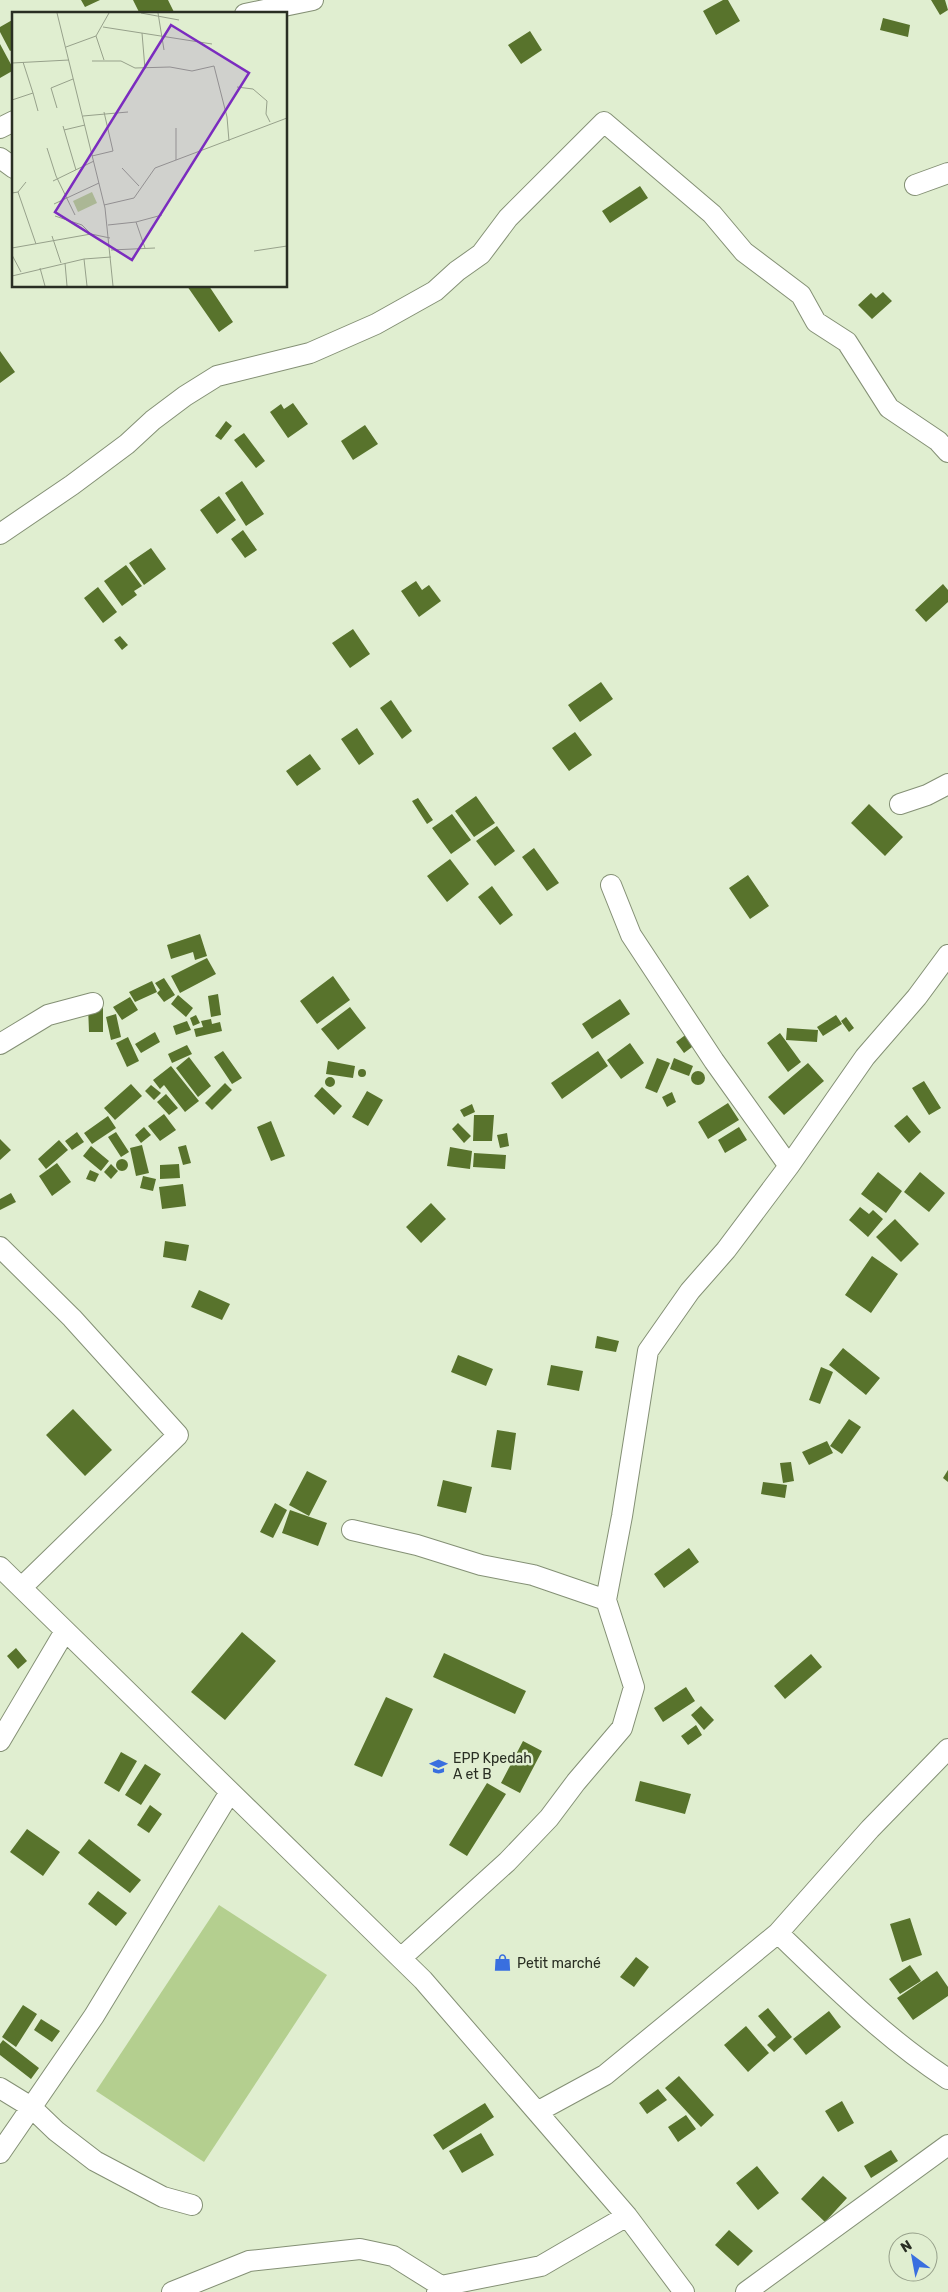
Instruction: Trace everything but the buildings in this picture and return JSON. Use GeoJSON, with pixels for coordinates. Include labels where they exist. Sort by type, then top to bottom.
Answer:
{"type":"FeatureCollection","features":[{"type":"Feature","properties":{"kind":"street"},"geometry":{"type":"LineString","coordinates":[[255,12],[313,0]]}},
{"type":"Feature","properties":{"kind":"street"},"geometry":{"type":"LineString","coordinates":[[0,128],[12,122]]}},
{"type":"Feature","properties":{"kind":"street"},"geometry":{"type":"LineString","coordinates":[[3,526],[127,444],[153,420],[185,396],[217,376],[310,353],[376,324],[435,291],[456,271],[481,254],[508,218],[604,122],[712,214],[744,252],[801,295],[816,322],[846,342],[889,408],[938,441],[948,452]]}},
{"type":"Feature","properties":{"kind":"street"},"geometry":{"type":"LineString","coordinates":[[0,158],[12,167]]}},
{"type":"Feature","properties":{"kind":"street"},"geometry":{"type":"LineString","coordinates":[[915,185],[948,173]]}},
{"type":"Feature","properties":{"kind":"street"},"geometry":{"type":"LineString","coordinates":[[900,804],[927,795],[948,784]]}},
{"type":"Feature","properties":{"kind":"street"},"geometry":{"type":"LineString","coordinates":[[611,885],[631,935],[714,1061],[789,1166]]}},
{"type":"Feature","properties":{"kind":"street"},"geometry":{"type":"LineString","coordinates":[[401,1958],[507,1862],[549,1818],[576,1782],[622,1728],[634,1687],[606,1600],[622,1516],[648,1351],[690,1291],[726,1250],[789,1166],[865,1057],[917,997],[948,955]]}},
{"type":"Feature","properties":{"kind":"street"},"geometry":{"type":"LineString","coordinates":[[0,1044],[48,1015],[93,1003]]}},
{"type":"Feature","properties":{"kind":"street"},"geometry":{"type":"LineString","coordinates":[[0,1247],[72,1318],[178,1435],[22,1587]]}},
{"type":"Feature","properties":{"kind":"street"},"geometry":{"type":"LineString","coordinates":[[352,1530],[417,1545],[481,1565],[533,1575],[606,1600]]}},
{"type":"Feature","properties":{"kind":"street"},"geometry":{"type":"LineString","coordinates":[[0,1566],[423,1980],[627,2216],[684,2292]]}},
{"type":"Feature","properties":{"kind":"street"},"geometry":{"type":"LineString","coordinates":[[0,1741],[65,1631]]}},
{"type":"Feature","properties":{"kind":"street"},"geometry":{"type":"LineString","coordinates":[[537,2112],[605,2076],[778,1933],[870,1829],[948,1749]]}},
{"type":"Feature","properties":{"kind":"street"},"geometry":{"type":"LineString","coordinates":[[0,2152],[94,2016],[230,1792]]}},
{"type":"Feature","properties":{"kind":"street"},"geometry":{"type":"LineString","coordinates":[[778,1933],[842,1995],[902,2047],[948,2079]]}},
{"type":"Feature","properties":{"kind":"street"},"geometry":{"type":"LineString","coordinates":[[0,2088],[31,2107],[56,2131],[95,2161],[162,2197],[192,2205]]}},
{"type":"Feature","properties":{"kind":"street"},"geometry":{"type":"LineString","coordinates":[[746,2292],[948,2145]]}},
{"type":"Feature","properties":{"kind":"street"},"geometry":{"type":"LineString","coordinates":[[172,2292],[249,2261],[360,2249],[393,2256],[439,2289],[541,2266],[627,2216]]}},
{"type":"Feature","properties":{"kind":"green space"},"geometry":{"type":"Polygon","coordinates":[[[219,1905],[327,1975],[204,2162],[96,2091],[219,1905]]]}},
{"type":"Feature","properties":{"kind":"place","name":"EPP Kpedah A et B"},"geometry":{"type":"Point","coordinates":[439,1766]}},
{"type":"Feature","properties":{"kind":"place","name":"Petit marché"},"geometry":{"type":"Point","coordinates":[503,1963]}}]}
